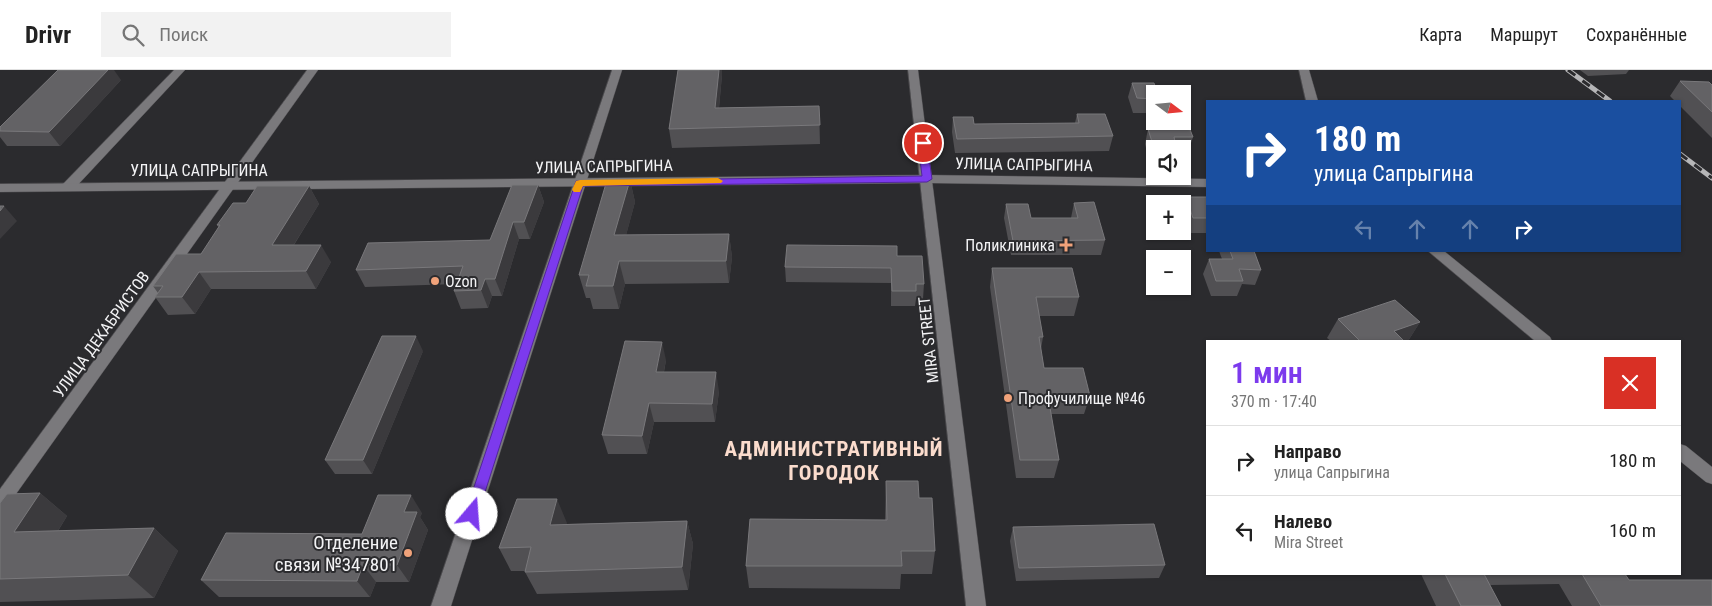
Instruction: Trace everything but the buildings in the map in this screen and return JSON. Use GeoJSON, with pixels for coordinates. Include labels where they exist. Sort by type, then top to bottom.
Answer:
{"type":"FeatureCollection","features":[{"type":"Feature","properties":{"kind":"street"},"geometry":{"type":"LineString","coordinates":[[68,187],[180,70]]}},
{"type":"Feature","properties":{"kind":"street","name":"УЛИЦА ДЕКАБРИСТОВ"},"geometry":{"type":"LineString","coordinates":[[0,503],[313,70]]}},
{"type":"Feature","properties":{"kind":"street"},"geometry":{"type":"LineString","coordinates":[[441,606],[617,70]]}},
{"type":"Feature","properties":{"kind":"street","name":"MIRA STREET"},"geometry":{"type":"LineString","coordinates":[[913,70],[976,606]]}},
{"type":"Feature","properties":{"kind":"street"},"geometry":{"type":"LineString","coordinates":[[1304,70],[1312,100]]}},
{"type":"Feature","properties":{"kind":"street","name":"УЛИЦА САПРЫГИНА"},"geometry":{"type":"LineString","coordinates":[[0,188],[927,179],[1206,183]]}},
{"type":"Feature","properties":{"kind":"street"},"geometry":{"type":"LineString","coordinates":[[1436,252],[1544,340]]}},
{"type":"Feature","properties":{"kind":"street"},"geometry":{"type":"LineString","coordinates":[[1681,452],[1712,477]]}},
{"type":"Feature","properties":{"kind":"railway"},"geometry":{"type":"LineString","coordinates":[[1568,70],[1609,100]]}},
{"type":"Feature","properties":{"kind":"railway"},"geometry":{"type":"LineString","coordinates":[[1681,155],[1712,178]]}},
{"type":"Feature","properties":{"kind":"slow traffic"},"geometry":{"type":"LineString","coordinates":[[577,190],[580,183],[718,181]]}},
{"type":"Feature","properties":{"kind":"place","name":"Поликлиника"},"geometry":{"type":"Point","coordinates":[1066,245]}},
{"type":"Feature","properties":{"kind":"place","name":"Ozon"},"geometry":{"type":"Point","coordinates":[435,281]}},
{"type":"Feature","properties":{"kind":"place","name":"Профучилище №46"},"geometry":{"type":"Point","coordinates":[1008,398]}},
{"type":"Feature","properties":{"kind":"place","name":"Отделение связи №347801"},"geometry":{"type":"Point","coordinates":[408,553]}},
{"type":"Feature","properties":{"kind":"district","name":"АДМИНИСТРАТИВНЫЙ ГОРОДОК"},"geometry":{"type":"Point","coordinates":[834,461]}},
{"type":"Feature","properties":{"kind":"route"},"geometry":{"type":"LineString","coordinates":[[472,514],[580,183],[927,179],[923,143]]}}]}
